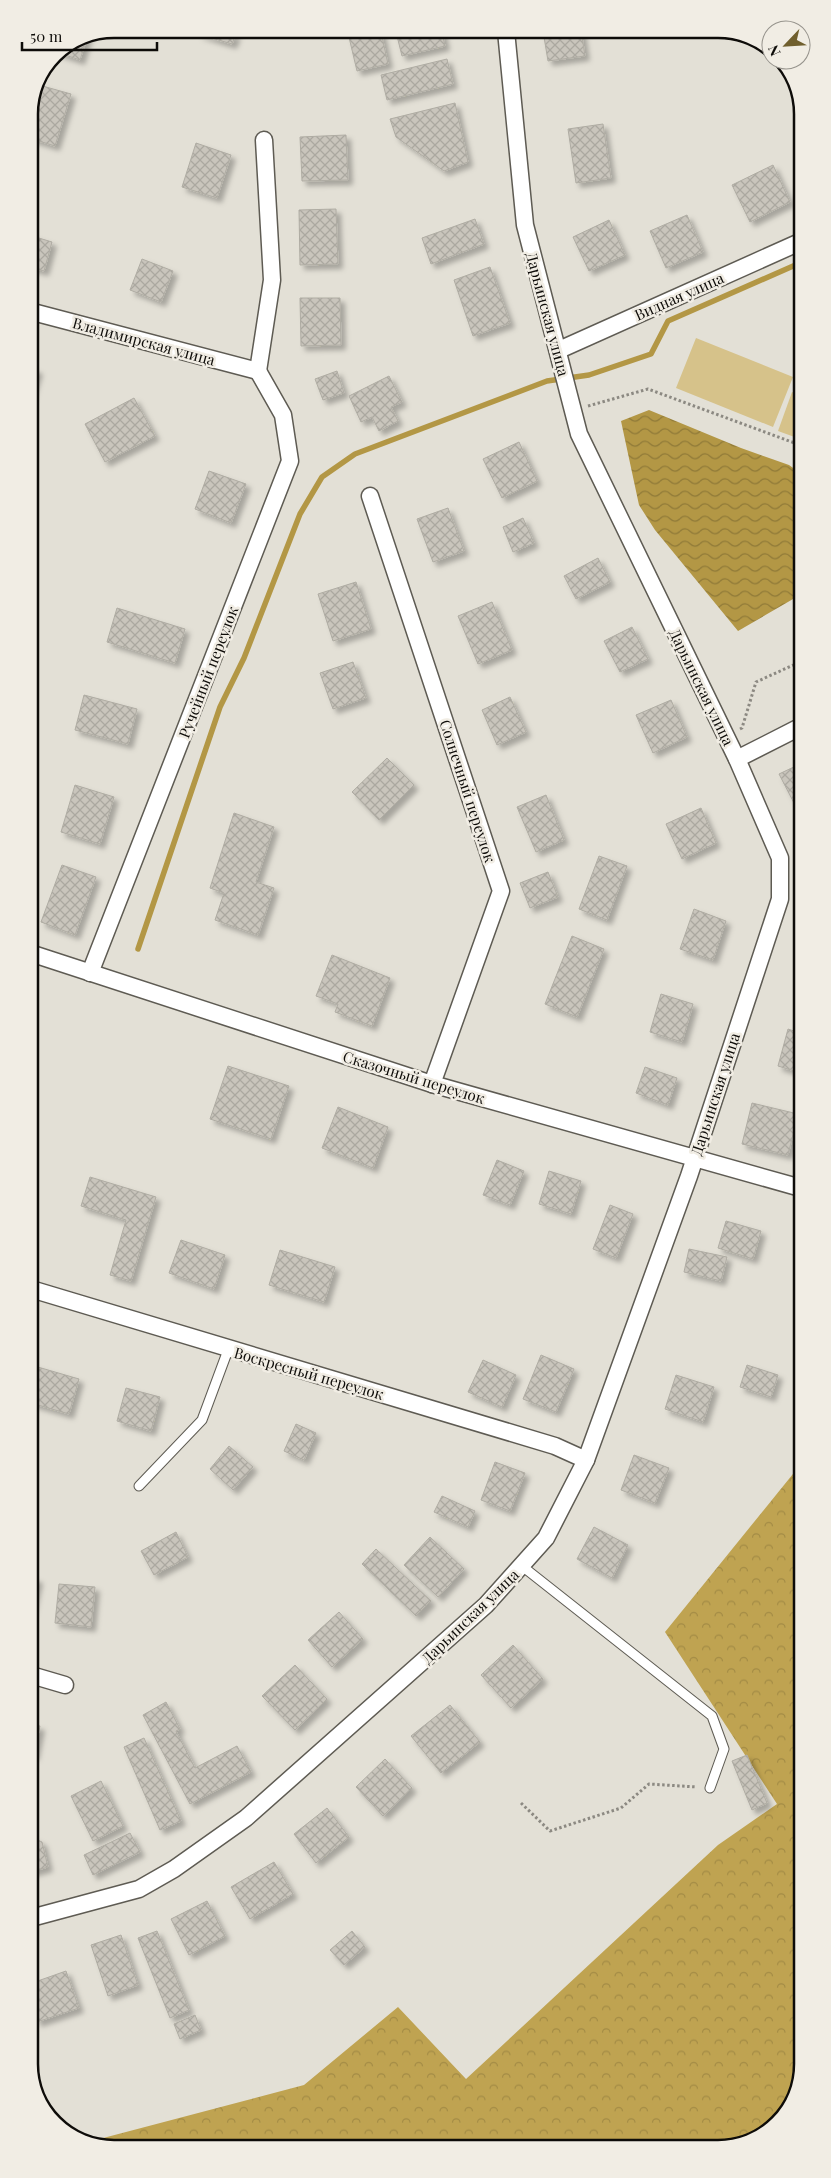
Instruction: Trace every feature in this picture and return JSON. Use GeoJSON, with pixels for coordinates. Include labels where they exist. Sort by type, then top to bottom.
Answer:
{"type":"FeatureCollection","features":[{"type":"Feature","properties":{"kind":"street","name":"Дарьинская улица"},"geometry":{"type":"LineString","coordinates":[[37,1917],[139,1889],[174,1869],[246,1818],[486,1604],[546,1538],[586,1460],[694,1158],[780,899],[780,858],[737,759],[579,434],[559,350],[525,225],[507,38]]}},
{"type":"Feature","properties":{"kind":"street"},"geometry":{"type":"LineString","coordinates":[[258,371],[272,280],[264,140]]}},
{"type":"Feature","properties":{"kind":"street","name":"Видная улица"},"geometry":{"type":"LineString","coordinates":[[559,350],[794,245]]}},
{"type":"Feature","properties":{"kind":"street","name":"Владимирская улица"},"geometry":{"type":"LineString","coordinates":[[38,313],[258,371]]}},
{"type":"Feature","properties":{"kind":"street","name":"Ручейный переулок"},"geometry":{"type":"LineString","coordinates":[[90,973],[290,461],[283,415],[258,371]]}},
{"type":"Feature","properties":{"kind":"street","name":"Солнечный переулок"},"geometry":{"type":"LineString","coordinates":[[370,496],[501,891],[432,1084]]}},
{"type":"Feature","properties":{"kind":"street"},"geometry":{"type":"LineString","coordinates":[[737,759],[794,730]]}},
{"type":"Feature","properties":{"kind":"street","name":"Сказочный переулок"},"geometry":{"type":"LineString","coordinates":[[38,956],[432,1084],[794,1186]]}},
{"type":"Feature","properties":{"kind":"street","name":"Воскресный переулок"},"geometry":{"type":"LineString","coordinates":[[37,1291],[228,1350],[554,1446],[586,1460]]}},
{"type":"Feature","properties":{"kind":"street"},"geometry":{"type":"LineString","coordinates":[[37,1677],[65,1685]]}},
{"type":"Feature","properties":{"kind":"lane"},"geometry":{"type":"LineString","coordinates":[[139,1486],[202,1420],[228,1350]]}},
{"type":"Feature","properties":{"kind":"lane"},"geometry":{"type":"LineString","coordinates":[[522,1566],[712,1716],[724,1749],[710,1788]]}},
{"type":"Feature","properties":{"kind":"path"},"geometry":{"type":"LineString","coordinates":[[574,411],[648,389],[794,444]]}},
{"type":"Feature","properties":{"kind":"path"},"geometry":{"type":"LineString","coordinates":[[725,735],[742,728],[756,682],[794,665]]}},
{"type":"Feature","properties":{"kind":"path"},"geometry":{"type":"LineString","coordinates":[[521,1803],[550,1831],[621,1808],[649,1784],[710,1788]]}},
{"type":"Feature","properties":{"kind":"green space"},"geometry":{"type":"Polygon","coordinates":[[[794,1473],[794,2065],[792,2080],[783,2103],[778,2111],[760,2128],[747,2135],[728,2140],[99,2139],[304,2085],[398,2007],[466,2079],[718,1845],[777,1804],[665,1632],[794,1473]]]}},
{"type":"Feature","properties":{"kind":"shaded area"},"geometry":{"type":"Polygon","coordinates":[[[696,338],[793,377],[773,427],[676,388],[696,338]]]}},
{"type":"Feature","properties":{"kind":"shaded area"},"geometry":{"type":"Polygon","coordinates":[[[792,392],[794,393],[794,437],[778,431],[792,392]]]}},
{"type":"Feature","properties":{"kind":"water"},"geometry":{"type":"Polygon","coordinates":[[[649,410],[794,469],[794,598],[738,631],[655,530],[639,505],[621,421],[649,410]]]}},
{"type":"Feature","properties":{"kind":"building"},"geometry":{"type":"Polygon","coordinates":[[[209,37],[235,37],[232,44],[209,37]]]}},
{"type":"Feature","properties":{"kind":"building"},"geometry":{"type":"Polygon","coordinates":[[[349,37],[382,37],[388,64],[357,71],[349,37]]]}},
{"type":"Feature","properties":{"kind":"building"},"geometry":{"type":"Polygon","coordinates":[[[397,37],[443,38],[445,46],[402,56],[397,37]]]}},
{"type":"Feature","properties":{"kind":"building"},"geometry":{"type":"Polygon","coordinates":[[[544,38],[582,38],[585,56],[548,61],[544,38]]]}},
{"type":"Feature","properties":{"kind":"building"},"geometry":{"type":"Polygon","coordinates":[[[85,44],[80,60],[65,55],[85,44]]]}},
{"type":"Feature","properties":{"kind":"building"},"geometry":{"type":"Polygon","coordinates":[[[447,59],[453,84],[387,100],[381,75],[447,59]]]}},
{"type":"Feature","properties":{"kind":"building"},"geometry":{"type":"Polygon","coordinates":[[[43,86],[71,94],[55,146],[38,141],[38,108],[43,86]]]}},
{"type":"Feature","properties":{"kind":"building"},"geometry":{"type":"Polygon","coordinates":[[[455,103],[468,162],[444,171],[396,137],[390,119],[455,103]]]}},
{"type":"Feature","properties":{"kind":"building"},"geometry":{"type":"Polygon","coordinates":[[[603,124],[611,178],[576,183],[568,129],[603,124]]]}},
{"type":"Feature","properties":{"kind":"building"},"geometry":{"type":"Polygon","coordinates":[[[346,135],[348,180],[302,181],[300,137],[346,135]]]}},
{"type":"Feature","properties":{"kind":"building"},"geometry":{"type":"Polygon","coordinates":[[[196,143],[231,155],[217,198],[182,187],[196,143]]]}},
{"type":"Feature","properties":{"kind":"building"},"geometry":{"type":"Polygon","coordinates":[[[773,165],[790,202],[750,222],[732,185],[773,165]]]}},
{"type":"Feature","properties":{"kind":"building"},"geometry":{"type":"Polygon","coordinates":[[[336,209],[338,264],[300,265],[299,210],[336,209]]]}},
{"type":"Feature","properties":{"kind":"building"},"geometry":{"type":"Polygon","coordinates":[[[687,215],[703,252],[666,268],[650,231],[687,215]]]}},
{"type":"Feature","properties":{"kind":"building"},"geometry":{"type":"Polygon","coordinates":[[[475,219],[484,244],[431,264],[422,238],[475,219]]]}},
{"type":"Feature","properties":{"kind":"building"},"geometry":{"type":"Polygon","coordinates":[[[609,220],[625,255],[589,271],[573,237],[609,220]]]}},
{"type":"Feature","properties":{"kind":"building"},"geometry":{"type":"Polygon","coordinates":[[[38,238],[52,242],[44,271],[38,269],[38,238]]]}},
{"type":"Feature","properties":{"kind":"building"},"geometry":{"type":"Polygon","coordinates":[[[142,259],[173,271],[161,302],[130,290],[142,259]]]}},
{"type":"Feature","properties":{"kind":"building"},"geometry":{"type":"Polygon","coordinates":[[[490,267],[510,323],[473,336],[454,280],[490,267]]]}},
{"type":"Feature","properties":{"kind":"building"},"geometry":{"type":"Polygon","coordinates":[[[300,298],[340,298],[341,345],[301,346],[300,298]]]}},
{"type":"Feature","properties":{"kind":"building"},"geometry":{"type":"Polygon","coordinates":[[[337,371],[344,393],[323,400],[315,379],[337,371]]]}},
{"type":"Feature","properties":{"kind":"building"},"geometry":{"type":"Polygon","coordinates":[[[389,376],[402,402],[391,407],[398,421],[379,431],[372,417],[361,422],[349,396],[389,376]]]}},
{"type":"Feature","properties":{"kind":"building"},"geometry":{"type":"Polygon","coordinates":[[[134,398],[155,436],[105,462],[85,424],[134,398]]]}},
{"type":"Feature","properties":{"kind":"building"},"geometry":{"type":"Polygon","coordinates":[[[519,442],[537,481],[502,498],[483,459],[519,442]]]}},
{"type":"Feature","properties":{"kind":"building"},"geometry":{"type":"Polygon","coordinates":[[[209,471],[246,484],[231,523],[195,509],[209,471]]]}},
{"type":"Feature","properties":{"kind":"building"},"geometry":{"type":"Polygon","coordinates":[[[448,508],[464,551],[433,562],[417,519],[448,508]]]}},
{"type":"Feature","properties":{"kind":"building"},"geometry":{"type":"Polygon","coordinates":[[[523,518],[534,543],[513,552],[503,527],[523,518]]]}},
{"type":"Feature","properties":{"kind":"building"},"geometry":{"type":"Polygon","coordinates":[[[598,558],[610,582],[576,599],[564,576],[598,558]]]}},
{"type":"Feature","properties":{"kind":"building"},"geometry":{"type":"Polygon","coordinates":[[[356,582],[371,629],[333,641],[318,594],[356,582]]]}},
{"type":"Feature","properties":{"kind":"building"},"geometry":{"type":"Polygon","coordinates":[[[492,602],[512,650],[478,664],[458,616],[492,602]]]}},
{"type":"Feature","properties":{"kind":"building"},"geometry":{"type":"Polygon","coordinates":[[[117,608],[185,629],[175,663],[107,642],[117,608]]]}},
{"type":"Feature","properties":{"kind":"building"},"geometry":{"type":"Polygon","coordinates":[[[632,627],[648,659],[620,672],[604,641],[632,627]]]}},
{"type":"Feature","properties":{"kind":"building"},"geometry":{"type":"Polygon","coordinates":[[[353,662],[366,698],[333,709],[320,673],[353,662]]]}},
{"type":"Feature","properties":{"kind":"building"},"geometry":{"type":"Polygon","coordinates":[[[84,695],[137,709],[128,744],[75,730],[84,695]]]}},
{"type":"Feature","properties":{"kind":"building"},"geometry":{"type":"Polygon","coordinates":[[[510,697],[526,732],[497,745],[482,710],[510,697]]]}},
{"type":"Feature","properties":{"kind":"building"},"geometry":{"type":"Polygon","coordinates":[[[671,700],[687,737],[653,753],[636,715],[671,700]]]}},
{"type":"Feature","properties":{"kind":"building"},"geometry":{"type":"Polygon","coordinates":[[[387,758],[414,785],[379,820],[352,792],[387,758]]]}},
{"type":"Feature","properties":{"kind":"building"},"geometry":{"type":"Polygon","coordinates":[[[794,767],[794,803],[779,774],[794,767]]]}},
{"type":"Feature","properties":{"kind":"building"},"geometry":{"type":"Polygon","coordinates":[[[75,785],[114,797],[100,844],[61,832],[75,785]]]}},
{"type":"Feature","properties":{"kind":"building"},"geometry":{"type":"Polygon","coordinates":[[[546,795],[564,840],[536,852],[517,807],[546,795]]]}},
{"type":"Feature","properties":{"kind":"building"},"geometry":{"type":"Polygon","coordinates":[[[701,808],[716,843],[682,859],[666,824],[701,808]]]}},
{"type":"Feature","properties":{"kind":"building"},"geometry":{"type":"Polygon","coordinates":[[[234,813],[274,827],[256,882],[274,888],[258,935],[215,920],[224,893],[210,888],[234,813]]]}},
{"type":"Feature","properties":{"kind":"building"},"geometry":{"type":"Polygon","coordinates":[[[599,856],[627,866],[607,920],[579,909],[599,856]]]}},
{"type":"Feature","properties":{"kind":"building"},"geometry":{"type":"Polygon","coordinates":[[[62,865],[96,877],[75,935],[41,922],[62,865]]]}},
{"type":"Feature","properties":{"kind":"building"},"geometry":{"type":"Polygon","coordinates":[[[548,872],[558,897],[530,908],[520,883],[548,872]]]}},
{"type":"Feature","properties":{"kind":"building"},"geometry":{"type":"Polygon","coordinates":[[[694,909],[726,921],[713,960],[680,949],[694,909]]]}},
{"type":"Feature","properties":{"kind":"building"},"geometry":{"type":"Polygon","coordinates":[[[572,936],[604,949],[577,1017],[545,1004],[572,936]]]}},
{"type":"Feature","properties":{"kind":"building"},"geometry":{"type":"Polygon","coordinates":[[[332,955],[390,978],[372,1026],[335,1012],[338,1004],[316,996],[332,955]]]}},
{"type":"Feature","properties":{"kind":"building"},"geometry":{"type":"Polygon","coordinates":[[[661,994],[693,1004],[682,1042],[650,1032],[661,994]]]}},
{"type":"Feature","properties":{"kind":"building"},"geometry":{"type":"Polygon","coordinates":[[[788,1029],[794,1031],[794,1071],[778,1066],[788,1029]]]}},
{"type":"Feature","properties":{"kind":"building"},"geometry":{"type":"Polygon","coordinates":[[[228,1066],[289,1086],[271,1139],[210,1119],[228,1066]]]}},
{"type":"Feature","properties":{"kind":"building"},"geometry":{"type":"Polygon","coordinates":[[[645,1067],[677,1078],[668,1105],[636,1093],[645,1067]]]}},
{"type":"Feature","properties":{"kind":"building"},"geometry":{"type":"Polygon","coordinates":[[[752,1103],[794,1113],[794,1130],[788,1155],[742,1144],[752,1103]]]}},
{"type":"Feature","properties":{"kind":"building"},"geometry":{"type":"Polygon","coordinates":[[[338,1107],[388,1127],[373,1168],[322,1148],[338,1107]]]}},
{"type":"Feature","properties":{"kind":"building"},"geometry":{"type":"Polygon","coordinates":[[[497,1160],[524,1171],[510,1205],[483,1195],[497,1160]]]}},
{"type":"Feature","properties":{"kind":"building"},"geometry":{"type":"Polygon","coordinates":[[[549,1171],[581,1181],[571,1214],[539,1204],[549,1171]]]}},
{"type":"Feature","properties":{"kind":"building"},"geometry":{"type":"Polygon","coordinates":[[[90,1177],[156,1197],[131,1281],[110,1275],[126,1220],[81,1206],[90,1177]]]}},
{"type":"Feature","properties":{"kind":"building"},"geometry":{"type":"Polygon","coordinates":[[[610,1205],[633,1214],[616,1258],[593,1249],[610,1205]]]}},
{"type":"Feature","properties":{"kind":"building"},"geometry":{"type":"Polygon","coordinates":[[[726,1221],[761,1231],[753,1259],[718,1248],[726,1221]]]}},
{"type":"Feature","properties":{"kind":"building"},"geometry":{"type":"Polygon","coordinates":[[[181,1240],[225,1255],[214,1289],[169,1273],[181,1240]]]}},
{"type":"Feature","properties":{"kind":"building"},"geometry":{"type":"Polygon","coordinates":[[[689,1249],[727,1257],[721,1281],[684,1272],[689,1249]]]}},
{"type":"Feature","properties":{"kind":"building"},"geometry":{"type":"Polygon","coordinates":[[[280,1250],[335,1267],[324,1302],[269,1285],[280,1250]]]}},
{"type":"Feature","properties":{"kind":"building"},"geometry":{"type":"Polygon","coordinates":[[[541,1355],[574,1369],[556,1412],[523,1399],[541,1355]]]}},
{"type":"Feature","properties":{"kind":"building"},"geometry":{"type":"Polygon","coordinates":[[[483,1360],[516,1375],[502,1407],[468,1392],[483,1360]]]}},
{"type":"Feature","properties":{"kind":"building"},"geometry":{"type":"Polygon","coordinates":[[[747,1365],[778,1375],[771,1397],[740,1387],[747,1365]]]}},
{"type":"Feature","properties":{"kind":"building"},"geometry":{"type":"Polygon","coordinates":[[[37,1367],[79,1379],[69,1414],[37,1405],[37,1367]]]}},
{"type":"Feature","properties":{"kind":"building"},"geometry":{"type":"Polygon","coordinates":[[[676,1375],[714,1387],[703,1422],[665,1409],[676,1375]]]}},
{"type":"Feature","properties":{"kind":"building"},"geometry":{"type":"Polygon","coordinates":[[[126,1388],[160,1397],[151,1431],[117,1421],[126,1388]]]}},
{"type":"Feature","properties":{"kind":"building"},"geometry":{"type":"Polygon","coordinates":[[[296,1424],[316,1433],[304,1460],[284,1451],[296,1424]]]}},
{"type":"Feature","properties":{"kind":"building"},"geometry":{"type":"Polygon","coordinates":[[[229,1446],[253,1467],[233,1490],[210,1469],[229,1446]]]}},
{"type":"Feature","properties":{"kind":"building"},"geometry":{"type":"Polygon","coordinates":[[[634,1455],[669,1468],[655,1503],[621,1490],[634,1455]]]}},
{"type":"Feature","properties":{"kind":"building"},"geometry":{"type":"Polygon","coordinates":[[[495,1462],[525,1473],[510,1511],[481,1500],[495,1462]]]}},
{"type":"Feature","properties":{"kind":"building"},"geometry":{"type":"Polygon","coordinates":[[[442,1496],[475,1511],[468,1527],[434,1512],[442,1496]]]}},
{"type":"Feature","properties":{"kind":"building"},"geometry":{"type":"Polygon","coordinates":[[[594,1527],[628,1545],[612,1578],[577,1559],[594,1527]]]}},
{"type":"Feature","properties":{"kind":"building"},"geometry":{"type":"Polygon","coordinates":[[[176,1532],[188,1557],[154,1575],[141,1551],[176,1532]]]}},
{"type":"Feature","properties":{"kind":"building"},"geometry":{"type":"Polygon","coordinates":[[[430,1537],[464,1569],[438,1597],[404,1565],[430,1537]]]}},
{"type":"Feature","properties":{"kind":"building"},"geometry":{"type":"Polygon","coordinates":[[[376,1549],[431,1601],[416,1616],[362,1564],[376,1549]]]}},
{"type":"Feature","properties":{"kind":"building"},"geometry":{"type":"Polygon","coordinates":[[[59,1584],[95,1587],[91,1627],[55,1623],[59,1584]]]}},
{"type":"Feature","properties":{"kind":"building"},"geometry":{"type":"Polygon","coordinates":[[[339,1612],[363,1639],[332,1667],[308,1640],[339,1612]]]}},
{"type":"Feature","properties":{"kind":"building"},"geometry":{"type":"Polygon","coordinates":[[[513,1645],[543,1679],[511,1708],[481,1675],[513,1645]]]}},
{"type":"Feature","properties":{"kind":"building"},"geometry":{"type":"Polygon","coordinates":[[[295,1665],[327,1699],[295,1730],[262,1696],[295,1665]]]}},
{"type":"Feature","properties":{"kind":"building"},"geometry":{"type":"Polygon","coordinates":[[[166,1702],[180,1729],[176,1731],[195,1768],[237,1746],[251,1772],[190,1804],[143,1715],[166,1702]]]}},
{"type":"Feature","properties":{"kind":"building"},"geometry":{"type":"Polygon","coordinates":[[[450,1705],[480,1742],[441,1773],[411,1736],[450,1705]]]}},
{"type":"Feature","properties":{"kind":"building"},"geometry":{"type":"Polygon","coordinates":[[[37,1726],[40,1726],[37,1740],[37,1726]]]}},
{"type":"Feature","properties":{"kind":"building"},"geometry":{"type":"Polygon","coordinates":[[[144,1738],[181,1821],[160,1830],[124,1747],[144,1738]]]}},
{"type":"Feature","properties":{"kind":"building"},"geometry":{"type":"Polygon","coordinates":[[[747,1755],[767,1803],[752,1810],[732,1761],[747,1755]]]}},
{"type":"Feature","properties":{"kind":"building"},"geometry":{"type":"Polygon","coordinates":[[[385,1759],[412,1788],[383,1816],[356,1787],[385,1759]]]}},
{"type":"Feature","properties":{"kind":"building"},"geometry":{"type":"Polygon","coordinates":[[[101,1781],[123,1826],[93,1841],[71,1796],[101,1781]]]}},
{"type":"Feature","properties":{"kind":"building"},"geometry":{"type":"Polygon","coordinates":[[[327,1808],[349,1837],[316,1863],[294,1834],[327,1808]]]}},
{"type":"Feature","properties":{"kind":"building"},"geometry":{"type":"Polygon","coordinates":[[[130,1833],[140,1852],[93,1875],[84,1855],[130,1833]]]}},
{"type":"Feature","properties":{"kind":"building"},"geometry":{"type":"Polygon","coordinates":[[[37,1840],[42,1842],[48,1867],[37,1870],[37,1840]]]}},
{"type":"Feature","properties":{"kind":"building"},"geometry":{"type":"Polygon","coordinates":[[[274,1862],[293,1894],[250,1919],[231,1887],[274,1862]]]}},
{"type":"Feature","properties":{"kind":"building"},"geometry":{"type":"Polygon","coordinates":[[[207,1901],[225,1936],[189,1955],[171,1919],[207,1901]]]}},
{"type":"Feature","properties":{"kind":"building"},"geometry":{"type":"Polygon","coordinates":[[[157,1931],[189,2010],[170,2018],[138,1938],[157,1931]]]}},
{"type":"Feature","properties":{"kind":"building"},"geometry":{"type":"Polygon","coordinates":[[[352,1931],[365,1947],[344,1965],[330,1950],[352,1931]]]}},
{"type":"Feature","properties":{"kind":"building"},"geometry":{"type":"Polygon","coordinates":[[[121,1935],[138,1985],[108,1996],[91,1945],[121,1935]]]}},
{"type":"Feature","properties":{"kind":"building"},"geometry":{"type":"Polygon","coordinates":[[[66,1971],[79,2008],[37,2022],[37,1981],[66,1971]]]}},
{"type":"Feature","properties":{"kind":"building"},"geometry":{"type":"Polygon","coordinates":[[[195,2015],[201,2030],[180,2039],[174,2024],[195,2015]]]}},
{"type":"Feature","properties":{"kind":"waterway"},"geometry":{"type":"LineString","coordinates":[[138,949],[220,707],[244,658],[300,514],[322,477],[355,454],[547,381],[589,375],[651,354],[668,321],[794,266]]}}]}
